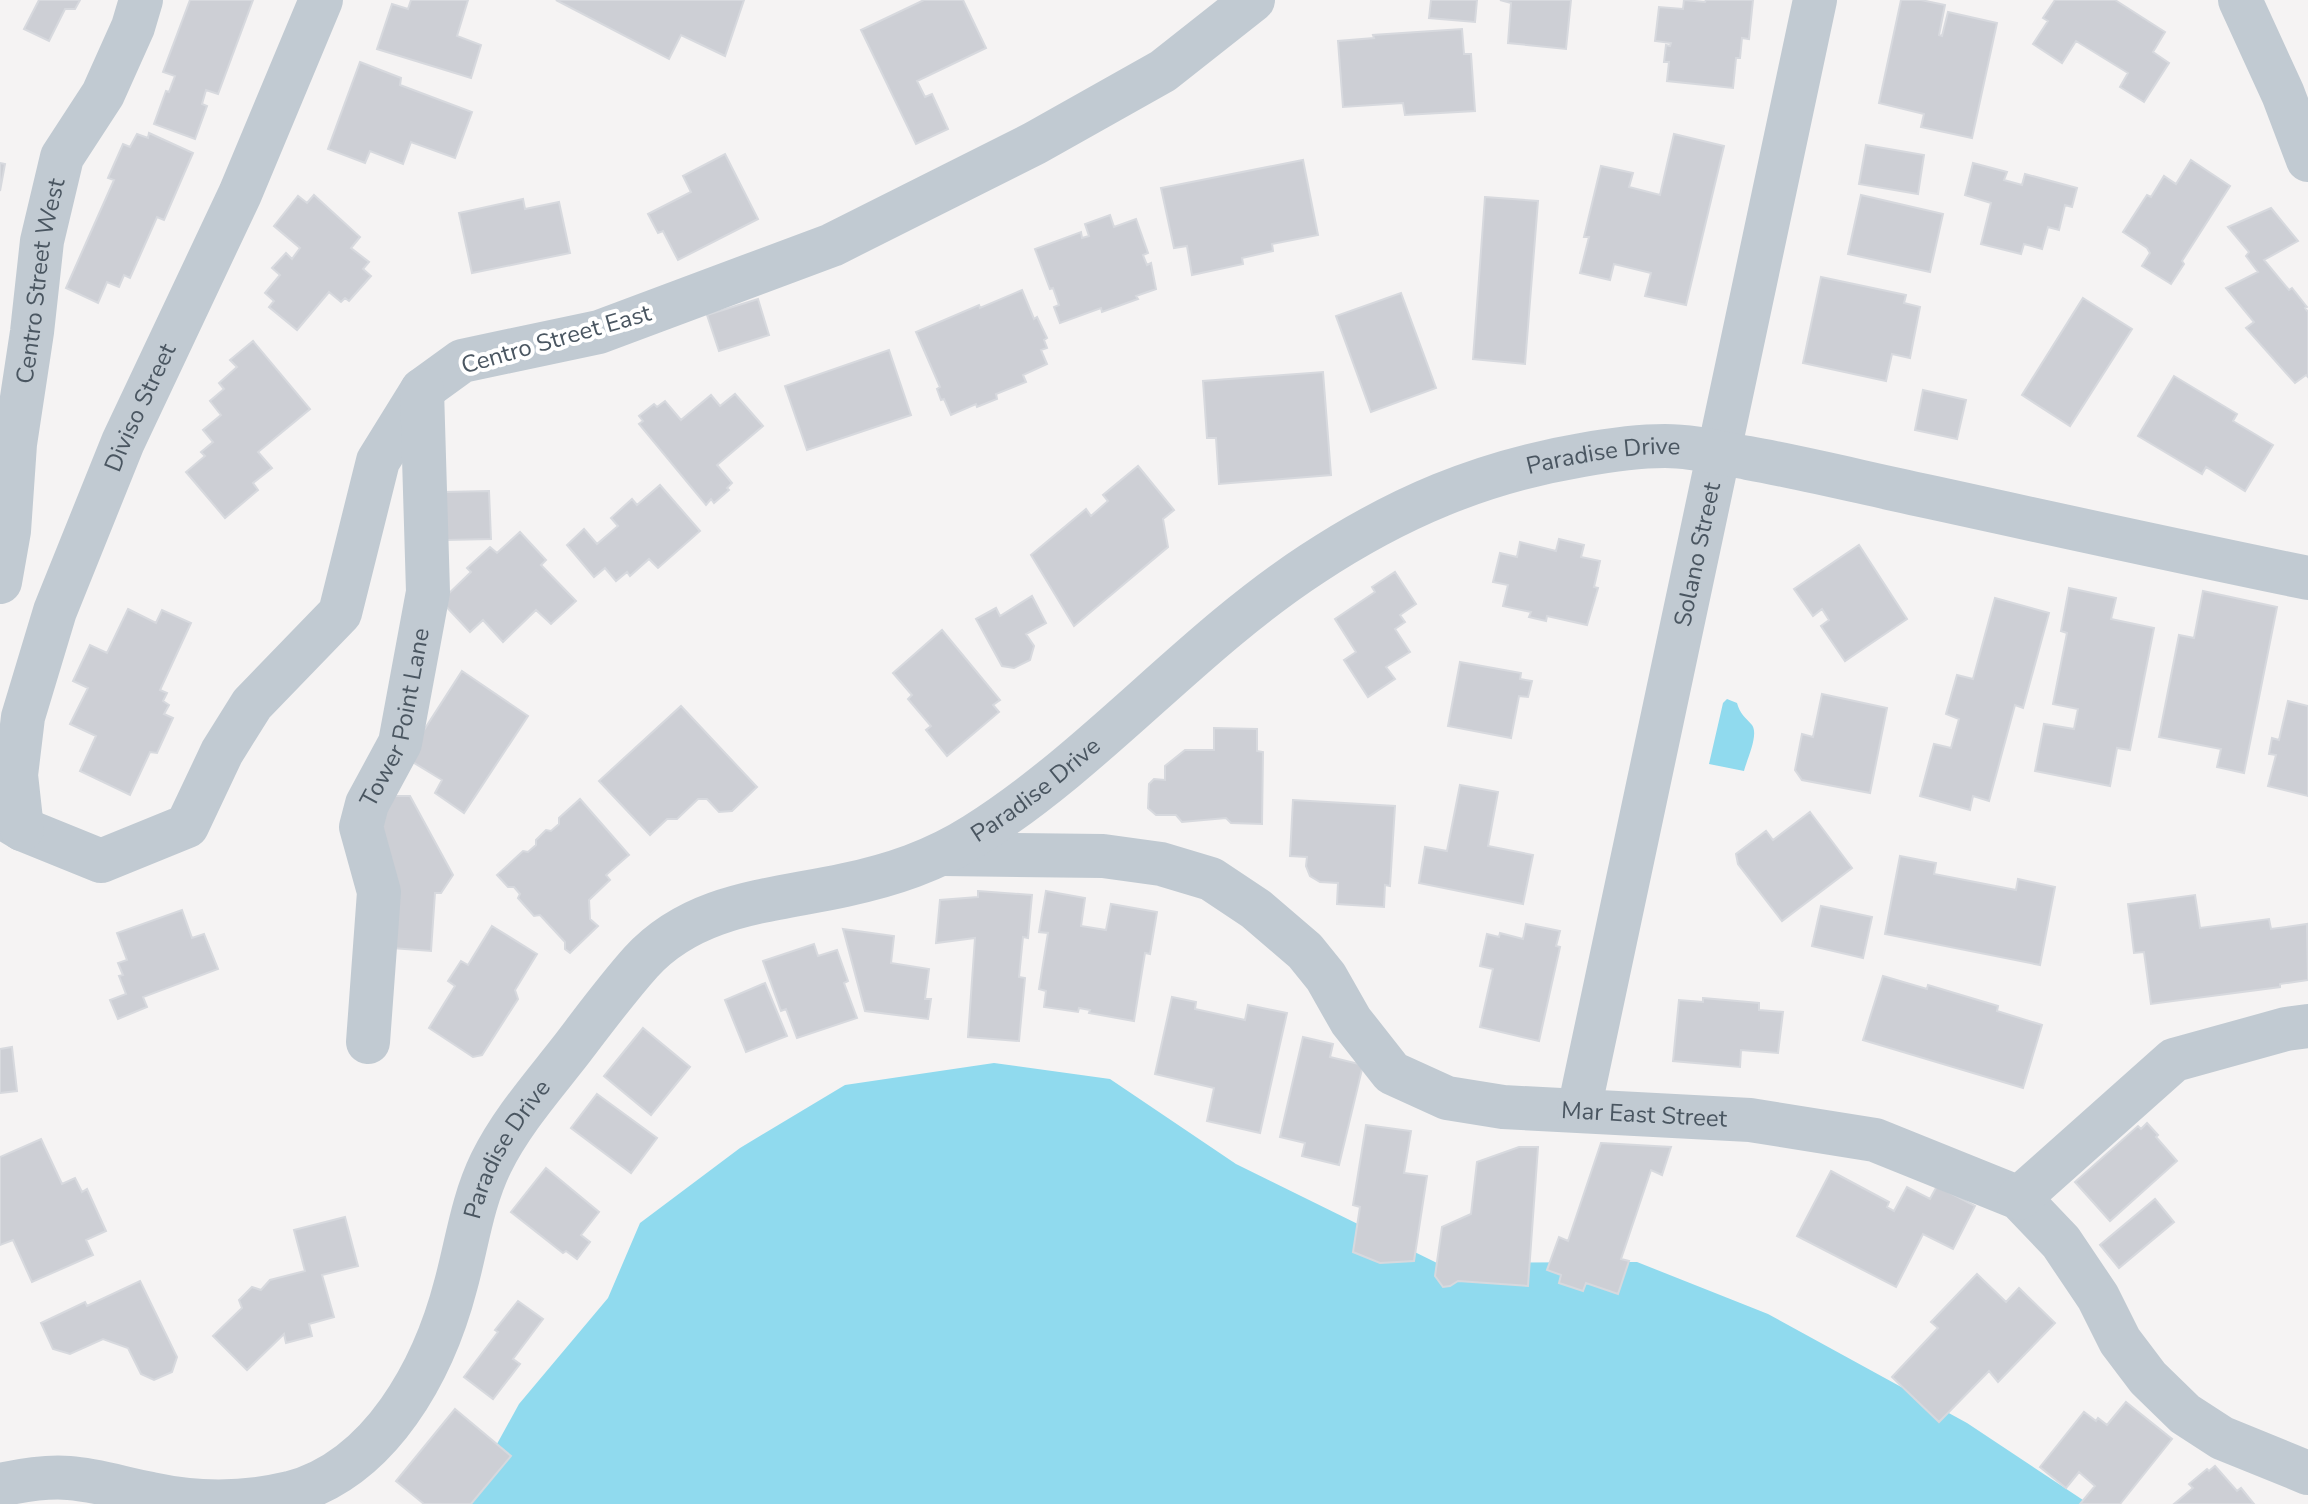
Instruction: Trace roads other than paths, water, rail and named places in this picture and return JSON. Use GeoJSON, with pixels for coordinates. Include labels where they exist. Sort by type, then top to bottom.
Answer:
{"type":"FeatureCollection","features":[{"type":"Feature","properties":{"kind":"street","name":"Centro Street West"},"geometry":{"type":"LineString","coordinates":[[0,582],[9,531],[15,444],[42,241],[62,157],[103,94],[133,27],[141,0]]}},
{"type":"Feature","properties":{"kind":"street","name":"Diviso Street"},"geometry":{"type":"LineString","coordinates":[[11,822],[23,717],[40,653],[65,582],[123,442],[233,208],[321,0]]}},
{"type":"Feature","properties":{"kind":"street","name":"Centro Street East"},"geometry":{"type":"LineString","coordinates":[[11,822],[101,861],[187,826],[222,752],[252,704],[340,613],[378,461],[422,390],[462,361],[599,332],[832,245],[1035,143],[1163,71],[1253,0]]}},
{"type":"Feature","properties":{"kind":"street","name":"Solano Street"},"geometry":{"type":"LineString","coordinates":[[1579,1110],[1815,0]]}},
{"type":"Feature","properties":{"kind":"street"},"geometry":{"type":"LineString","coordinates":[[2240,0],[2295,98],[2308,160]]}},
{"type":"Feature","properties":{"kind":"street","name":"Tower Point Lane"},"geometry":{"type":"LineString","coordinates":[[368,1042],[379,892],[361,827],[367,804],[400,743],[428,592],[422,390]]}},
{"type":"Feature","properties":{"kind":"street","name":"Paradise Drive"},"geometry":{"type":"LineString","coordinates":[[0,1485],[42,1477],[65,1477],[198,1502],[245,1501],[313,1486],[351,1463],[405,1401],[432,1351],[455,1291],[479,1191],[504,1139],[638,964],[671,934],[711,915],[895,873],[943,854],[985,829],[1051,778],[1266,596],[1331,552],[1391,517],[1457,486],[1527,465],[1631,447],[1664,446],[1720,453],[2308,578]]}},
{"type":"Feature","properties":{"kind":"street","name":"Mar East Street"},"geometry":{"type":"LineString","coordinates":[[943,854],[1103,856],[1161,864],[1211,879],[1256,909],[1305,951],[1326,977],[1351,1021],[1392,1073],[1447,1098],[1503,1107],[1750,1120],[1875,1140],[2019,1198],[2061,1242],[2098,1297],[2120,1341],[2148,1378],[2185,1414],[2222,1438],[2308,1473]]}},
{"type":"Feature","properties":{"kind":"street"},"geometry":{"type":"LineString","coordinates":[[2019,1198],[2174,1060],[2286,1029],[2308,1026]]}},
{"type":"Feature","properties":{"kind":"water"},"geometry":{"type":"Polygon","coordinates":[[[1727,699],[1737,703],[1754,729],[1744,771],[1709,764],[1723,703],[1727,699]]]}},
{"type":"Feature","properties":{"kind":"water"},"geometry":{"type":"Polygon","coordinates":[[[994,1063],[1110,1079],[1236,1164],[1437,1263],[1637,1262],[1768,1314],[1967,1423],[2089,1504],[464,1504],[519,1404],[608,1298],[640,1223],[740,1148],[845,1085],[994,1063]]]}}]}
